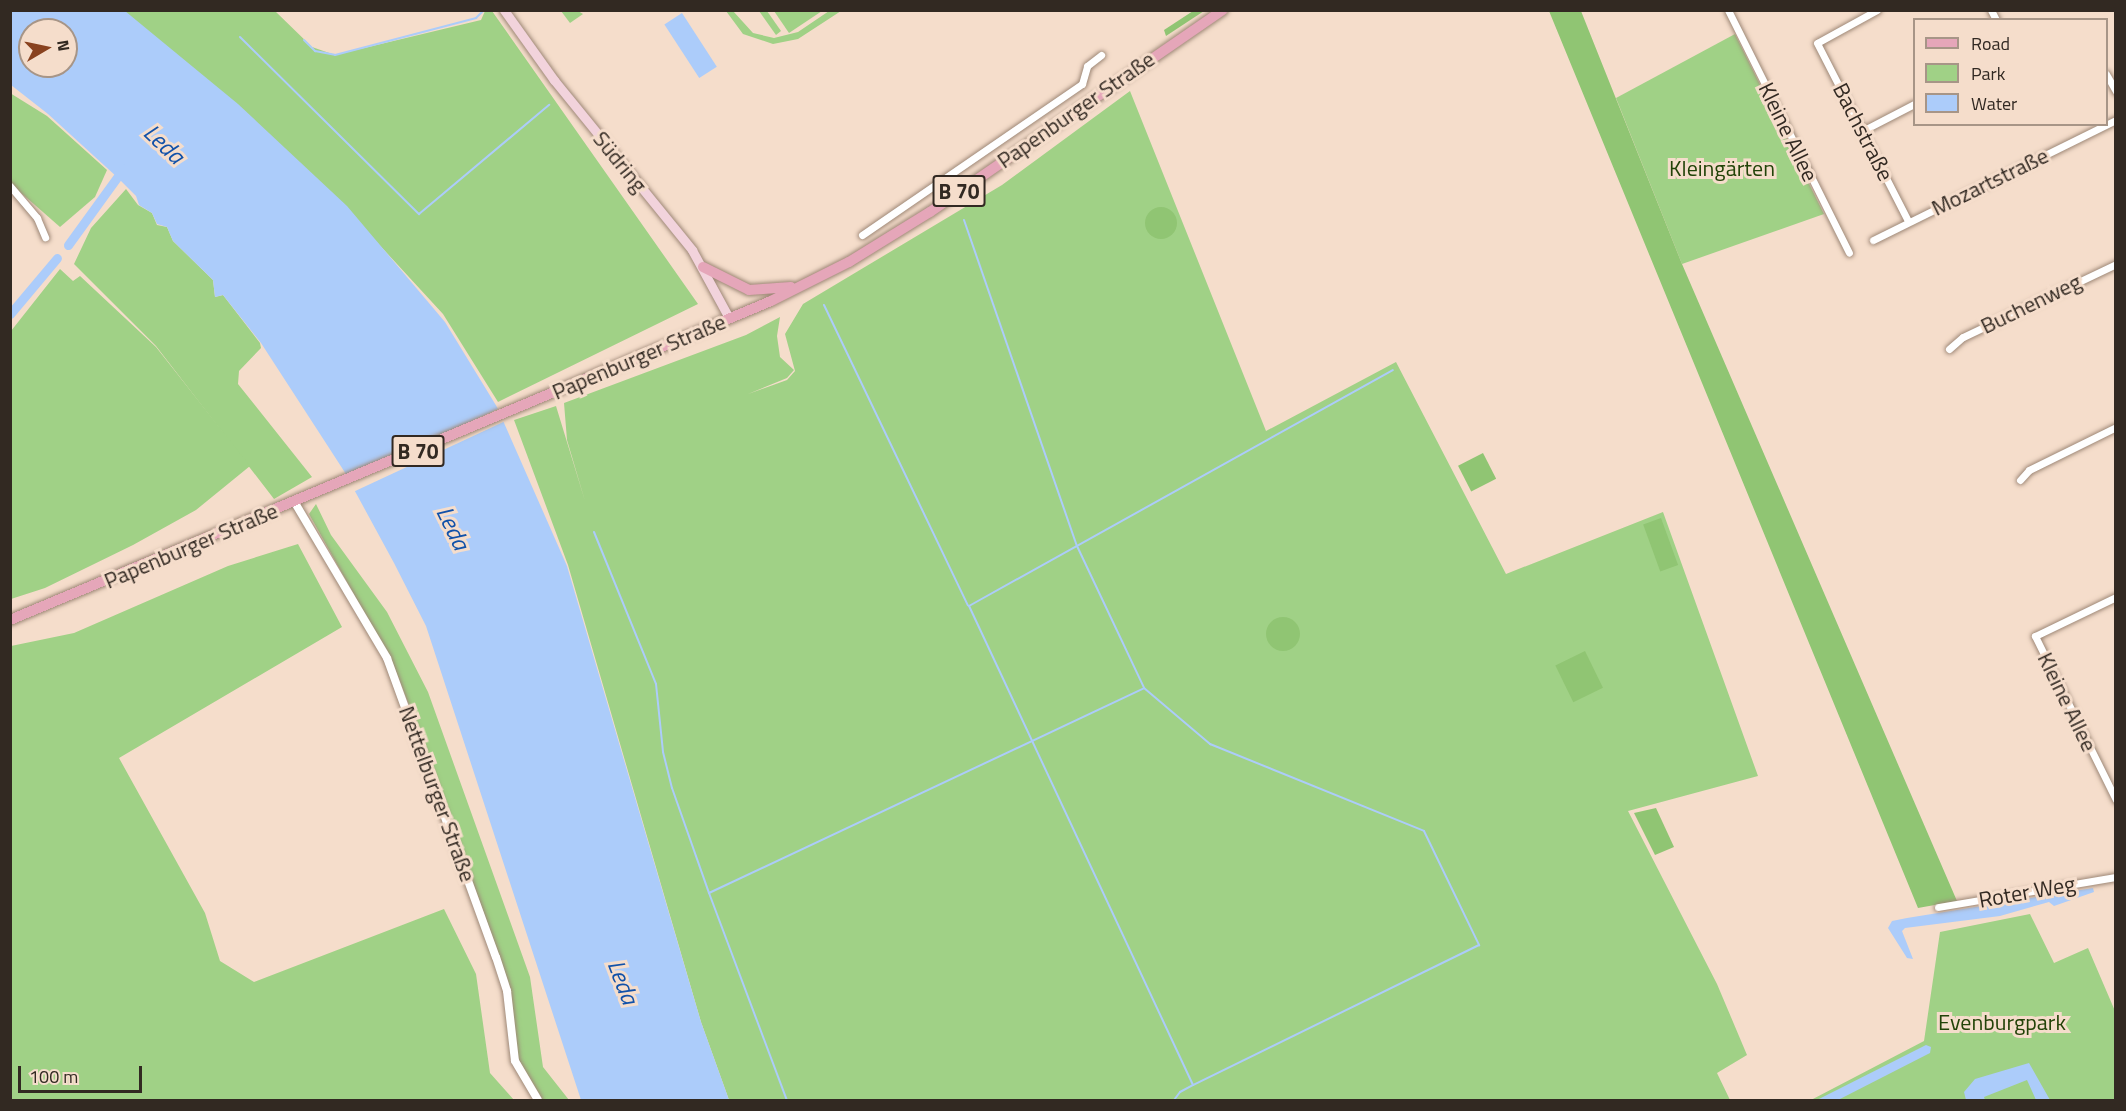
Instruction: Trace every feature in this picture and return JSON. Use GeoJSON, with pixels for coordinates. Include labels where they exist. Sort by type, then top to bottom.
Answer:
{"type":"FeatureCollection","features":[{"type":"Feature","properties":{"kind":"main road","name":"Südring"},"geometry":{"type":"LineString","coordinates":[[504,10],[529,49],[703,267],[729,318]]}},
{"type":"Feature","properties":{"kind":"main road","name":"Papenburger Straße"},"geometry":{"type":"LineString","coordinates":[[10,621],[524,406],[803,285],[896,235],[1222,10]]}},
{"type":"Feature","properties":{"kind":"main road"},"geometry":{"type":"LineString","coordinates":[[703,267],[749,290],[803,285]]}},
{"type":"Feature","properties":{"kind":"street","name":"Kleine Allee"},"geometry":{"type":"LineString","coordinates":[[1728,10],[1849,253]]}},
{"type":"Feature","properties":{"kind":"street","name":"Bachstraße"},"geometry":{"type":"LineString","coordinates":[[1877,10],[1816,43],[1908,221]]}},
{"type":"Feature","properties":{"kind":"street"},"geometry":{"type":"LineString","coordinates":[[862,235],[1082,84],[1087,66],[1101,55]]}},
{"type":"Feature","properties":{"kind":"street"},"geometry":{"type":"LineString","coordinates":[[1862,131],[1913,105]]}},
{"type":"Feature","properties":{"kind":"street","name":"Mozartstraße"},"geometry":{"type":"LineString","coordinates":[[1873,240],[2103,126]]}},
{"type":"Feature","properties":{"kind":"street"},"geometry":{"type":"LineString","coordinates":[[10,186],[37,218],[45,237]]}},
{"type":"Feature","properties":{"kind":"street","name":"Buchenweg"},"geometry":{"type":"LineString","coordinates":[[1949,349],[1963,337],[2115,264]]}},
{"type":"Feature","properties":{"kind":"street"},"geometry":{"type":"LineString","coordinates":[[2020,480],[2029,470],[2115,427]]}},
{"type":"Feature","properties":{"kind":"street","name":"Nettelburger Straße"},"geometry":{"type":"LineString","coordinates":[[295,503],[387,658],[500,968],[507,991],[515,1061],[538,1101]]}},
{"type":"Feature","properties":{"kind":"street","name":"Kleine Allee"},"geometry":{"type":"LineString","coordinates":[[2115,597],[2035,636],[2115,800]]}},
{"type":"Feature","properties":{"kind":"street","name":"Roter Weg"},"geometry":{"type":"LineString","coordinates":[[1938,907],[2115,877]]}},
{"type":"Feature","properties":{"kind":"green space"},"geometry":{"type":"Polygon","coordinates":[[[115,11],[275,11],[312,47],[335,55],[481,20],[485,11],[492,11],[698,304],[498,402],[443,314],[362,226],[115,11]]]}},
{"type":"Feature","properties":{"kind":"green space"},"geometry":{"type":"Polygon","coordinates":[[[561,11],[578,11],[583,14],[570,23],[561,11]]]}},
{"type":"Feature","properties":{"kind":"green space"},"geometry":{"type":"Polygon","coordinates":[[[726,11],[733,11],[753,33],[774,38],[798,32],[829,11],[841,11],[798,39],[773,44],[743,34],[726,11]]]}},
{"type":"Feature","properties":{"kind":"green space"},"geometry":{"type":"Polygon","coordinates":[[[759,11],[767,11],[781,31],[776,35],[759,11]]]}},
{"type":"Feature","properties":{"kind":"green space"},"geometry":{"type":"Polygon","coordinates":[[[774,11],[822,11],[789,33],[774,11]]]}},
{"type":"Feature","properties":{"kind":"green space"},"geometry":{"type":"Polygon","coordinates":[[[1193,11],[1204,11],[1166,36],[1164,30],[1193,11]]]}},
{"type":"Feature","properties":{"kind":"green space"},"geometry":{"type":"Polygon","coordinates":[[[1549,11],[1581,11],[1682,264],[1957,901],[1918,908],[1549,11]]]}},
{"type":"Feature","properties":{"kind":"green space","name":"Kleingärten"},"geometry":{"type":"Polygon","coordinates":[[[1735,34],[1824,214],[1682,264],[1616,98],[1735,34]]]}},
{"type":"Feature","properties":{"kind":"green space"},"geometry":{"type":"Polygon","coordinates":[[[1130,91],[1266,431],[1396,362],[1506,574],[1663,512],[1758,776],[1628,811],[1717,984],[1747,1055],[1717,1073],[1730,1100],[729,1100],[701,1022],[568,565],[514,420],[556,406],[585,501],[567,440],[564,403],[746,335],[780,317],[777,336],[780,357],[794,370],[787,378],[748,394],[787,380],[795,371],[785,334],[803,304],[1002,185],[1130,91]]]}},
{"type":"Feature","properties":{"kind":"green space"},"geometry":{"type":"Polygon","coordinates":[[[10,93],[47,116],[107,170],[95,197],[60,227],[11,184],[10,93]]]}},
{"type":"Feature","properties":{"kind":"green space"},"geometry":{"type":"Polygon","coordinates":[[[126,189],[138,205],[152,213],[157,225],[167,227],[173,241],[213,280],[215,297],[223,295],[260,343],[261,348],[239,371],[238,384],[312,477],[274,499],[156,346],[74,264],[91,228],[126,189]]]}},
{"type":"Feature","properties":{"kind":"green space"},"geometry":{"type":"Polygon","coordinates":[[[1161,207],[1172,212],[1177,223],[1172,234],[1161,239],[1150,234],[1145,223],[1150,212],[1161,207]]]}},
{"type":"Feature","properties":{"kind":"green space"},"geometry":{"type":"Polygon","coordinates":[[[60,269],[73,281],[80,276],[156,347],[250,466],[196,510],[133,545],[45,588],[11,599],[11,331],[60,269]]]}},
{"type":"Feature","properties":{"kind":"green space"},"geometry":{"type":"Polygon","coordinates":[[[1483,453],[1496,479],[1471,492],[1458,466],[1483,453]]]}},
{"type":"Feature","properties":{"kind":"green space"},"geometry":{"type":"Polygon","coordinates":[[[316,504],[331,535],[387,612],[428,692],[530,977],[543,1067],[569,1100],[543,1100],[516,1055],[510,987],[426,749],[394,666],[309,514],[316,504]]]}},
{"type":"Feature","properties":{"kind":"green space"},"geometry":{"type":"Polygon","coordinates":[[[1661,518],[1678,565],[1660,571],[1643,524],[1661,518]]]}},
{"type":"Feature","properties":{"kind":"green space"},"geometry":{"type":"Polygon","coordinates":[[[298,544],[342,627],[119,758],[205,913],[220,961],[254,982],[444,909],[476,974],[490,1073],[514,1100],[11,1100],[11,646],[74,633],[228,566],[298,544]]]}},
{"type":"Feature","properties":{"kind":"green space"},"geometry":{"type":"Polygon","coordinates":[[[1283,617],[1295,622],[1300,634],[1295,646],[1283,651],[1271,646],[1266,634],[1271,622],[1283,617]]]}},
{"type":"Feature","properties":{"kind":"green space"},"geometry":{"type":"Polygon","coordinates":[[[1585,651],[1603,688],[1573,702],[1555,665],[1585,651]]]}},
{"type":"Feature","properties":{"kind":"green space"},"geometry":{"type":"Polygon","coordinates":[[[1656,808],[1674,847],[1655,855],[1634,813],[1656,808]]]}},
{"type":"Feature","properties":{"kind":"green space","name":"Evenburgpark"},"geometry":{"type":"Polygon","coordinates":[[[2030,914],[2054,963],[2088,948],[2115,1011],[2115,1100],[1811,1100],[1924,1041],[1940,932],[2030,914]]]}},
{"type":"Feature","properties":{"kind":"water","name":"Leda"},"geometry":{"type":"Polygon","coordinates":[[[10,11],[125,11],[238,104],[347,206],[445,322],[497,407],[567,566],[701,1022],[729,1100],[581,1100],[426,626],[394,563],[344,471],[261,343],[223,295],[215,297],[213,280],[173,241],[167,227],[157,224],[152,213],[139,205],[136,196],[48,114],[11,85],[10,11]]]}},
{"type":"Feature","properties":{"kind":"water"},"geometry":{"type":"Polygon","coordinates":[[[682,13],[717,67],[699,78],[664,24],[682,13]]]}},
{"type":"Feature","properties":{"kind":"water"},"geometry":{"type":"Polygon","coordinates":[[[2093,888],[2094,892],[2054,906],[2049,902],[2000,916],[1905,928],[1902,931],[1913,959],[1907,958],[1888,928],[1892,921],[1907,918],[2093,888]]]}},
{"type":"Feature","properties":{"kind":"water"},"geometry":{"type":"Polygon","coordinates":[[[1926,1045],[1931,1047],[1930,1053],[1838,1100],[1817,1100],[1926,1045]]]}},
{"type":"Feature","properties":{"kind":"water"},"geometry":{"type":"Polygon","coordinates":[[[2029,1063],[2050,1100],[2036,1100],[2027,1080],[1984,1097],[1985,1100],[1966,1100],[1964,1092],[1975,1079],[2029,1063]]]}},
{"type":"Feature","properties":{"kind":"pier"},"geometry":{"type":"Polygon","coordinates":[[[500,408],[506,421],[351,493],[345,480],[500,408]]]}},
{"type":"Feature","properties":{"kind":"waterway"},"geometry":{"type":"LineString","coordinates":[[304,40],[315,51],[335,55],[476,18],[484,10]]}},
{"type":"Feature","properties":{"kind":"waterway"},"geometry":{"type":"LineString","coordinates":[[240,37],[419,214],[549,105]]}},
{"type":"Feature","properties":{"kind":"waterway"},"geometry":{"type":"LineString","coordinates":[[68,245],[123,169]]}},
{"type":"Feature","properties":{"kind":"waterway"},"geometry":{"type":"LineString","coordinates":[[964,220],[1077,546],[1144,688],[1210,744],[1424,831],[1479,945],[1193,1085]]}},
{"type":"Feature","properties":{"kind":"waterway"},"geometry":{"type":"LineString","coordinates":[[10,314],[57,258]]}},
{"type":"Feature","properties":{"kind":"waterway"},"geometry":{"type":"LineString","coordinates":[[824,305],[968,605]]}},
{"type":"Feature","properties":{"kind":"waterway"},"geometry":{"type":"LineString","coordinates":[[1174,1100],[1180,1092],[1193,1085],[969,606],[1393,370]]}},
{"type":"Feature","properties":{"kind":"waterway"},"geometry":{"type":"LineString","coordinates":[[594,532],[656,684],[663,752],[672,788],[709,893],[1144,688]]}},
{"type":"Feature","properties":{"kind":"waterway"},"geometry":{"type":"LineString","coordinates":[[709,893],[787,1100]]}}]}
